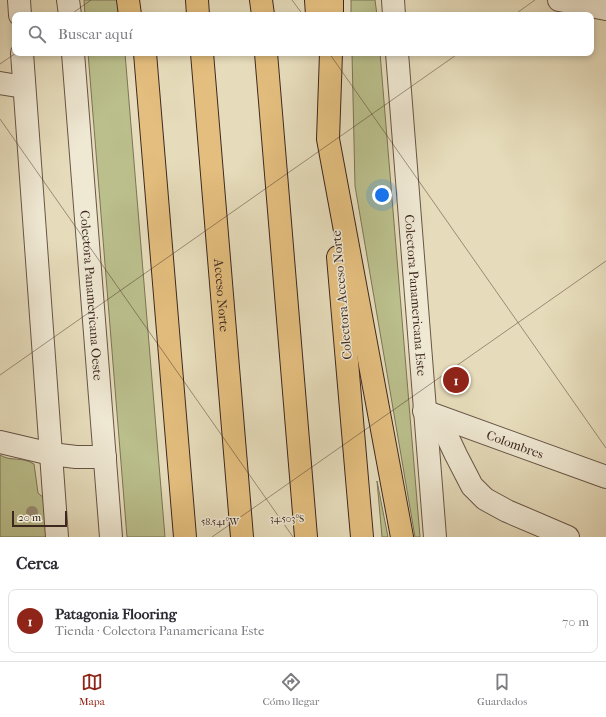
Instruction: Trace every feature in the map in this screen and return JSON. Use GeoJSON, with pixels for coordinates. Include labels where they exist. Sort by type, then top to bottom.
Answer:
{"type":"FeatureCollection","features":[{"type":"Feature","properties":{"kind":"highway"},"geometry":{"type":"LineString","coordinates":[[128,0],[130,12]]}},
{"type":"Feature","properties":{"kind":"highway"},"geometry":{"type":"LineString","coordinates":[[140,0],[142,12]]}},
{"type":"Feature","properties":{"kind":"highway"},"geometry":{"type":"LineString","coordinates":[[197,0],[198,12]]}},
{"type":"Feature","properties":{"kind":"highway"},"geometry":{"type":"LineString","coordinates":[[261,0],[263,12]]}},
{"type":"Feature","properties":{"kind":"highway"},"geometry":{"type":"LineString","coordinates":[[316,0],[317,12]]}},
{"type":"Feature","properties":{"kind":"highway"},"geometry":{"type":"LineString","coordinates":[[332,0],[332,12]]}},
{"type":"Feature","properties":{"kind":"highway"},"geometry":{"type":"LineString","coordinates":[[138,56],[152,138]]}},
{"type":"Feature","properties":{"kind":"highway"},"geometry":{"type":"LineString","coordinates":[[145,56],[185,537]]}},
{"type":"Feature","properties":{"kind":"highway","name":"Acceso Norte"},"geometry":{"type":"LineString","coordinates":[[202,56],[242,537]]}},
{"type":"Feature","properties":{"kind":"highway"},"geometry":{"type":"LineString","coordinates":[[266,56],[306,537]]}},
{"type":"Feature","properties":{"kind":"highway","name":"Colectora Acceso Norte"},"geometry":{"type":"LineString","coordinates":[[320,56],[362,537]]}},
{"type":"Feature","properties":{"kind":"highway"},"geometry":{"type":"LineString","coordinates":[[331,56],[328,139],[402,537]]}},
{"type":"Feature","properties":{"kind":"street"},"geometry":{"type":"LineString","coordinates":[[19,0],[20,12]]}},
{"type":"Feature","properties":{"kind":"street"},"geometry":{"type":"LineString","coordinates":[[68,0],[70,12]]}},
{"type":"Feature","properties":{"kind":"street"},"geometry":{"type":"LineString","coordinates":[[393,0],[394,12]]}},
{"type":"Feature","properties":{"kind":"street"},"geometry":{"type":"LineString","coordinates":[[559,0],[597,5]]}},
{"type":"Feature","properties":{"kind":"street"},"geometry":{"type":"LineString","coordinates":[[22,56],[57,537]]}},
{"type":"Feature","properties":{"kind":"street","name":"Colectora Panamericana Oeste"},"geometry":{"type":"LineString","coordinates":[[73,56],[111,537]]}},
{"type":"Feature","properties":{"kind":"street","name":"Colectora Panamericana Este"},"geometry":{"type":"LineString","coordinates":[[397,56],[431,414],[435,537]]}},
{"type":"Feature","properties":{"kind":"street"},"geometry":{"type":"LineString","coordinates":[[0,84],[24,87]]}},
{"type":"Feature","properties":{"kind":"street"},"geometry":{"type":"LineString","coordinates":[[431,414],[456,455],[472,486],[485,499],[507,511],[568,537]]}},
{"type":"Feature","properties":{"kind":"street","name":"Colombres"},"geometry":{"type":"LineString","coordinates":[[431,414],[606,476]]}},
{"type":"Feature","properties":{"kind":"street"},"geometry":{"type":"LineString","coordinates":[[0,442],[51,454],[105,458]]}},
{"type":"Feature","properties":{"kind":"green space"},"geometry":{"type":"Polygon","coordinates":[[[84,0],[117,0],[119,12],[85,12],[84,0]]]}},
{"type":"Feature","properties":{"kind":"green space"},"geometry":{"type":"Polygon","coordinates":[[[351,0],[375,0],[377,12],[351,12],[351,0]]]}},
{"type":"Feature","properties":{"kind":"green space"},"geometry":{"type":"Polygon","coordinates":[[[88,56],[125,56],[165,537],[127,537],[88,56]]]}},
{"type":"Feature","properties":{"kind":"green space"},"geometry":{"type":"Polygon","coordinates":[[[352,56],[380,56],[420,537],[415,537],[355,186],[352,56]]]}},
{"type":"Feature","properties":{"kind":"green space"},"geometry":{"type":"Polygon","coordinates":[[[0,455],[8,458],[25,460],[34,464],[38,493],[45,499],[49,537],[0,537],[0,455]]]}},
{"type":"Feature","properties":{"kind":"green space"},"geometry":{"type":"Polygon","coordinates":[[[377,481],[388,537],[382,537],[377,481]]]}},
{"type":"Feature","properties":{"kind":"place","name":"Patagonia Flooring"},"geometry":{"type":"Point","coordinates":[456,380]}}]}
